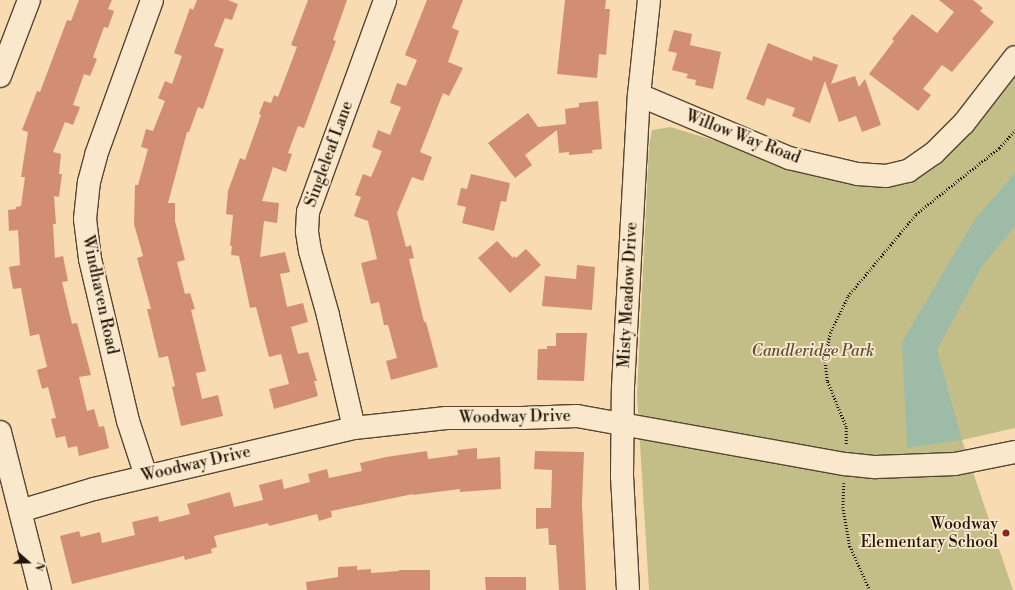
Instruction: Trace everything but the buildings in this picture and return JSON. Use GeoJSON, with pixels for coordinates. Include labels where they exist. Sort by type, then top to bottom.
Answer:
{"type":"FeatureCollection","features":[{"type":"Feature","properties":{"kind":"street"},"geometry":{"type":"LineString","coordinates":[[0,76],[29,0]]}},
{"type":"Feature","properties":{"kind":"street","name":"Windhaven Road"},"geometry":{"type":"LineString","coordinates":[[146,476],[128,421],[90,260],[85,219],[89,182],[96,155],[152,0]]}},
{"type":"Feature","properties":{"kind":"street","name":"Singleleaf Lane"},"geometry":{"type":"LineString","coordinates":[[354,428],[328,315],[310,251],[307,231],[308,212],[385,0]]}},
{"type":"Feature","properties":{"kind":"street","name":"Misty Meadow Drive"},"geometry":{"type":"LineString","coordinates":[[628,590],[622,476],[624,423],[623,387],[639,95],[649,0]]}},
{"type":"Feature","properties":{"kind":"street","name":"Willow Way Road"},"geometry":{"type":"LineString","coordinates":[[639,95],[789,158],[858,174],[886,176],[908,171],[934,153],[964,123],[1015,58]]}},
{"type":"Feature","properties":{"kind":"street","name":"Woodway Drive"},"geometry":{"type":"LineString","coordinates":[[20,512],[94,489],[354,428],[446,418],[577,416],[624,423],[845,464],[876,467],[955,464],[1015,452]]}},
{"type":"Feature","properties":{"kind":"street"},"geometry":{"type":"LineString","coordinates":[[0,432],[40,590]]}},
{"type":"Feature","properties":{"kind":"path"},"geometry":{"type":"LineString","coordinates":[[870,590],[850,546],[843,507],[846,427],[827,381],[825,363],[830,334],[848,296],[916,214],[999,148],[1015,130]]}},
{"type":"Feature","properties":{"kind":"green space","name":"Candleridge Park"},"geometry":{"type":"Polygon","coordinates":[[[1015,72],[1015,428],[962,440],[1013,590],[649,590],[637,395],[649,147],[652,130],[670,127],[846,180],[931,160],[1015,72]]]}},
{"type":"Feature","properties":{"kind":"shaded area"},"geometry":{"type":"Polygon","coordinates":[[[1015,173],[1015,226],[982,266],[937,350],[962,440],[907,448],[902,342],[975,219],[1015,173]]]}},
{"type":"Feature","properties":{"kind":"place","name":"Woodway Elementary School"},"geometry":{"type":"Point","coordinates":[1006,533]}}]}
